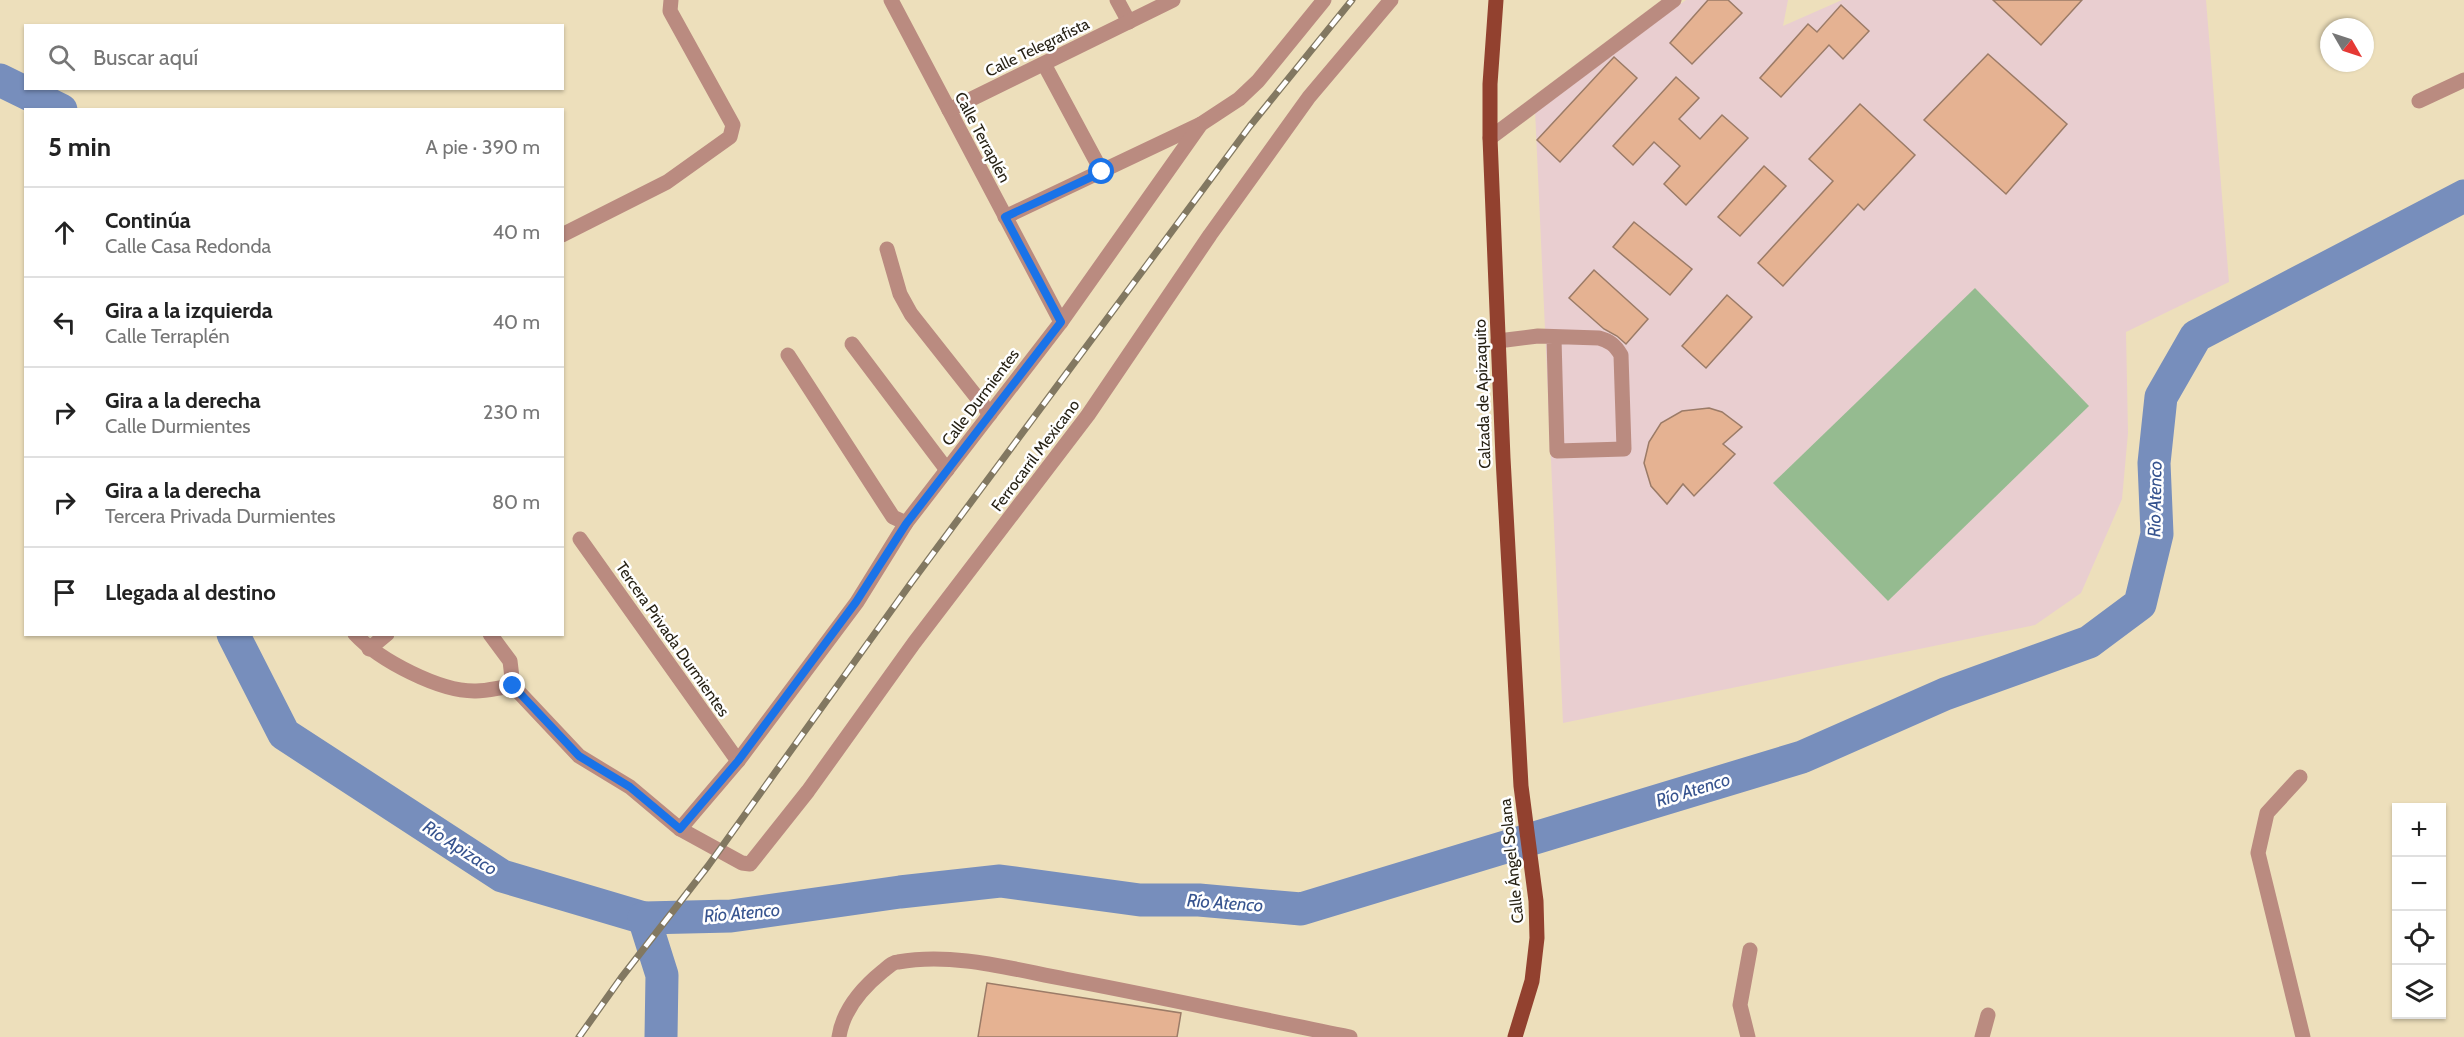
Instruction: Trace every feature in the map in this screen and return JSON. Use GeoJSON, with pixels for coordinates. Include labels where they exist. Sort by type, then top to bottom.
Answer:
{"type":"FeatureCollection","features":[{"type":"Feature","properties":{"kind":"main road","name":"Calzada de Apizaquito"},"geometry":{"type":"LineString","coordinates":[[1496,0],[1490,84],[1490,138],[1521,786]]}},
{"type":"Feature","properties":{"kind":"main road","name":"Calle Ángel Solana"},"geometry":{"type":"LineString","coordinates":[[1515,1037],[1532,981],[1537,938],[1536,901],[1521,786]]}},
{"type":"Feature","properties":{"kind":"street"},"geometry":{"type":"LineString","coordinates":[[564,234],[667,182],[730,137],[734,125],[670,11],[671,0]]}},
{"type":"Feature","properties":{"kind":"street","name":"Calle Terraplén"},"geometry":{"type":"LineString","coordinates":[[891,0],[1061,322]]}},
{"type":"Feature","properties":{"kind":"street"},"geometry":{"type":"LineString","coordinates":[[1117,0],[1129,22]]}},
{"type":"Feature","properties":{"kind":"street","name":"Calle Telegrafista"},"geometry":{"type":"LineString","coordinates":[[949,110],[1173,0]]}},
{"type":"Feature","properties":{"kind":"street","name":"Calle Durmientes"},"geometry":{"type":"LineString","coordinates":[[680,829],[738,761],[856,602],[906,524],[1061,322],[1201,124],[1239,99],[1258,81],[1324,0]]}},
{"type":"Feature","properties":{"kind":"street","name":"Ferrocarril Mexicano"},"geometry":{"type":"LineString","coordinates":[[680,829],[742,863],[750,864],[758,857],[914,643],[1088,415],[1210,236],[1309,97],[1391,0]]}},
{"type":"Feature","properties":{"kind":"street"},"geometry":{"type":"LineString","coordinates":[[1490,138],[1674,0]]}},
{"type":"Feature","properties":{"kind":"street"},"geometry":{"type":"LineString","coordinates":[[1044,64],[1102,172]]}},
{"type":"Feature","properties":{"kind":"street"},"geometry":{"type":"LineString","coordinates":[[2419,101],[2464,80]]}},
{"type":"Feature","properties":{"kind":"street"},"geometry":{"type":"LineString","coordinates":[[1005,217],[1201,124]]}},
{"type":"Feature","properties":{"kind":"street"},"geometry":{"type":"LineString","coordinates":[[887,249],[900,294],[911,314],[990,414]]}},
{"type":"Feature","properties":{"kind":"street"},"geometry":{"type":"LineString","coordinates":[[1498,340],[1539,336],[1599,338],[1608,340],[1617,347],[1621,355],[1624,449],[1557,451],[1554,338]]}},
{"type":"Feature","properties":{"kind":"street"},"geometry":{"type":"LineString","coordinates":[[852,344],[947,470]]}},
{"type":"Feature","properties":{"kind":"street"},"geometry":{"type":"LineString","coordinates":[[788,355],[893,517],[906,524]]}},
{"type":"Feature","properties":{"kind":"street","name":"Tercera Privada Durmientes"},"geometry":{"type":"LineString","coordinates":[[580,539],[738,761]]}},
{"type":"Feature","properties":{"kind":"street"},"geometry":{"type":"LineString","coordinates":[[357,636],[369,650],[408,672],[455,688],[474,691],[513,686]]}},
{"type":"Feature","properties":{"kind":"street"},"geometry":{"type":"LineString","coordinates":[[369,650],[385,636]]}},
{"type":"Feature","properties":{"kind":"street"},"geometry":{"type":"LineString","coordinates":[[491,636],[510,661],[513,686],[579,756],[630,787],[680,829]]}},
{"type":"Feature","properties":{"kind":"street"},"geometry":{"type":"LineString","coordinates":[[2300,777],[2267,813],[2258,853],[2303,1037]]}},
{"type":"Feature","properties":{"kind":"street"},"geometry":{"type":"LineString","coordinates":[[1748,1037],[1740,1005],[1750,950]]}},
{"type":"Feature","properties":{"kind":"street"},"geometry":{"type":"LineString","coordinates":[[839,1037],[841,1025],[852,1003],[864,987],[896,962],[928,960],[972,962],[1210,1006],[1350,1037]]}},
{"type":"Feature","properties":{"kind":"street"},"geometry":{"type":"LineString","coordinates":[[1982,1037],[1988,1015]]}},
{"type":"Feature","properties":{"kind":"shaded area"},"geometry":{"type":"Polygon","coordinates":[[[1686,0],[1788,0],[1783,26],[1842,0],[2206,0],[2229,282],[2126,332],[2128,433],[2122,499],[2081,593],[2035,625],[1563,723],[1535,110],[1686,0]]]}},
{"type":"Feature","properties":{"kind":"green space"},"geometry":{"type":"Polygon","coordinates":[[[1975,288],[2089,406],[1888,601],[1773,483],[1975,288]]]}},
{"type":"Feature","properties":{"kind":"building"},"geometry":{"type":"Polygon","coordinates":[[[1708,0],[1728,0],[1742,13],[1692,64],[1670,43],[1708,0]]]}},
{"type":"Feature","properties":{"kind":"building"},"geometry":{"type":"Polygon","coordinates":[[[1993,0],[2082,0],[2041,45],[1993,0]]]}},
{"type":"Feature","properties":{"kind":"building"},"geometry":{"type":"Polygon","coordinates":[[[1841,5],[1869,31],[1843,59],[1829,45],[1781,97],[1760,78],[1808,24],[1817,32],[1841,5]]]}},
{"type":"Feature","properties":{"kind":"building"},"geometry":{"type":"Polygon","coordinates":[[[1988,54],[2067,124],[2006,194],[1924,120],[1988,54]]]}},
{"type":"Feature","properties":{"kind":"building"},"geometry":{"type":"Polygon","coordinates":[[[1614,57],[1637,78],[1560,162],[1537,140],[1614,57]]]}},
{"type":"Feature","properties":{"kind":"building"},"geometry":{"type":"Polygon","coordinates":[[[1676,77],[1699,98],[1679,119],[1700,139],[1722,115],[1748,138],[1686,205],[1664,184],[1680,166],[1654,142],[1633,165],[1613,146],[1676,77]]]}},
{"type":"Feature","properties":{"kind":"building"},"geometry":{"type":"Polygon","coordinates":[[[1860,104],[1915,155],[1864,210],[1858,204],[1783,286],[1758,263],[1833,181],[1809,159],[1860,104]]]}},
{"type":"Feature","properties":{"kind":"building"},"geometry":{"type":"Polygon","coordinates":[[[1764,166],[1786,186],[1740,236],[1718,217],[1764,166]]]}},
{"type":"Feature","properties":{"kind":"building"},"geometry":{"type":"Polygon","coordinates":[[[1634,222],[1692,269],[1670,295],[1613,247],[1634,222]]]}},
{"type":"Feature","properties":{"kind":"building"},"geometry":{"type":"Polygon","coordinates":[[[1594,270],[1648,319],[1626,344],[1604,329],[1569,298],[1594,270]]]}},
{"type":"Feature","properties":{"kind":"building"},"geometry":{"type":"Polygon","coordinates":[[[1727,295],[1752,317],[1706,368],[1682,346],[1727,295]]]}},
{"type":"Feature","properties":{"kind":"building"},"geometry":{"type":"Polygon","coordinates":[[[1709,408],[1722,412],[1742,427],[1723,444],[1735,454],[1694,496],[1683,484],[1667,504],[1651,486],[1644,463],[1649,442],[1661,423],[1682,411],[1709,408]]]}},
{"type":"Feature","properties":{"kind":"building"},"geometry":{"type":"Polygon","coordinates":[[[987,983],[1181,1013],[1177,1037],[978,1037],[987,983]]]}},
{"type":"Feature","properties":{"kind":"waterway","name":"Río Apizaco"},"geometry":{"type":"LineString","coordinates":[[0,80],[57,108]]}},
{"type":"Feature","properties":{"kind":"waterway","name":"Río Atenco"},"geometry":{"type":"LineString","coordinates":[[234,636],[284,734],[502,876],[644,918],[731,916],[900,892],[1000,881],[1140,900],[1199,900],[1301,909],[1802,757],[1945,694],[2089,642],[2140,604],[2157,534],[2154,463],[2161,397],[2196,336],[2464,196]]}},
{"type":"Feature","properties":{"kind":"waterway","name":"Río Apizaco"},"geometry":{"type":"LineString","coordinates":[[644,918],[662,975],[661,1037]]}},
{"type":"Feature","properties":{"kind":"railway"},"geometry":{"type":"LineString","coordinates":[[579,1037],[621,978],[708,866],[911,583],[1250,126],[1352,0]]}},
{"type":"Feature","properties":{"kind":"route"},"geometry":{"type":"LineString","coordinates":[[513,686],[579,756],[630,787],[680,829],[738,761],[856,602],[906,524],[1061,322],[1005,217],[1102,172]]}}]}
